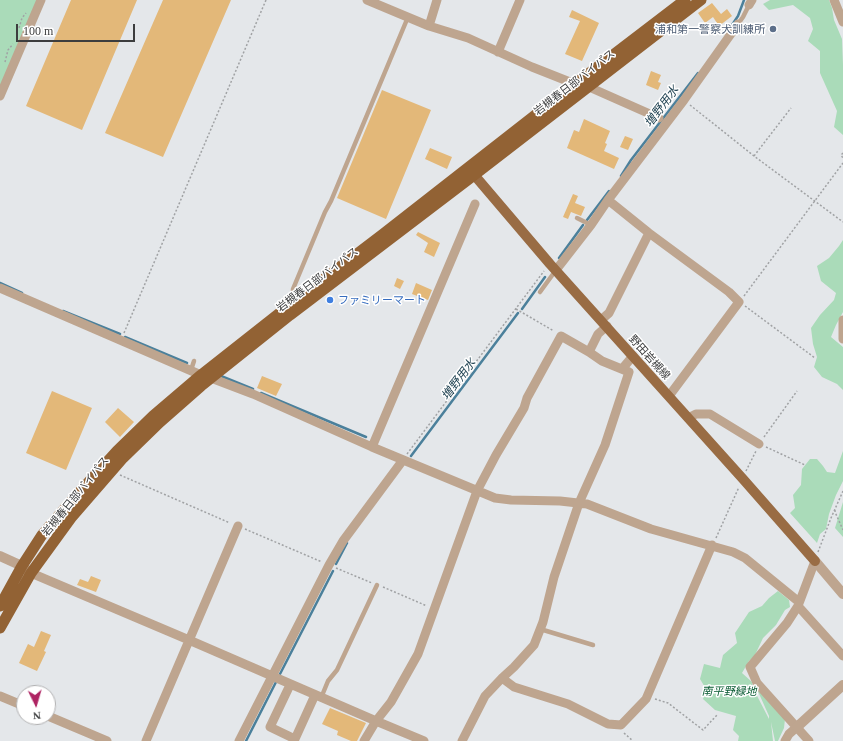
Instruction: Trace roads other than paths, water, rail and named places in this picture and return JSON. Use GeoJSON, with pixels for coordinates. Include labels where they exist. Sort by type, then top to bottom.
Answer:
{"type":"FeatureCollection","features":[{"type":"Feature","properties":{"kind":"highway","name":"岩槻春日部バイパス"},"geometry":{"type":"LineString","coordinates":[[0,628],[31,573],[72,518],[123,458],[160,422],[201,375],[290,315],[471,171],[575,84],[685,0]]}},
{"type":"Feature","properties":{"kind":"highway","name":"岩槻春日部バイパス"},"geometry":{"type":"LineString","coordinates":[[0,606],[22,566],[42,535],[117,451],[153,416],[201,375],[293,303],[471,171],[589,87],[701,0]]}},
{"type":"Feature","properties":{"kind":"main road","name":"野田岩槻線"},"geometry":{"type":"LineString","coordinates":[[471,171],[553,267],[815,561]]}},
{"type":"Feature","properties":{"kind":"street"},"geometry":{"type":"LineString","coordinates":[[0,96],[41,0]]}},
{"type":"Feature","properties":{"kind":"street"},"geometry":{"type":"LineString","coordinates":[[367,0],[429,26],[468,38],[532,67],[575,84],[589,87],[659,118]]}},
{"type":"Feature","properties":{"kind":"street"},"geometry":{"type":"LineString","coordinates":[[429,26],[437,0]]}},
{"type":"Feature","properties":{"kind":"street"},"geometry":{"type":"LineString","coordinates":[[498,52],[520,0]]}},
{"type":"Feature","properties":{"kind":"street"},"geometry":{"type":"LineString","coordinates":[[834,0],[843,22]]}},
{"type":"Feature","properties":{"kind":"street"},"geometry":{"type":"LineString","coordinates":[[553,267],[590,225],[684,100],[738,24]]}},
{"type":"Feature","properties":{"kind":"street"},"geometry":{"type":"LineString","coordinates":[[608,200],[740,302],[668,396]]}},
{"type":"Feature","properties":{"kind":"street"},"geometry":{"type":"LineString","coordinates":[[372,448],[475,204]]}},
{"type":"Feature","properties":{"kind":"street"},"geometry":{"type":"LineString","coordinates":[[589,352],[649,233]]}},
{"type":"Feature","properties":{"kind":"street"},"geometry":{"type":"LineString","coordinates":[[0,288],[201,375],[253,394],[372,448],[495,498],[579,503],[595,507],[651,529],[733,552],[745,558],[798,604],[843,656]]}},
{"type":"Feature","properties":{"kind":"street"},"geometry":{"type":"LineString","coordinates":[[843,320],[843,339]]}},
{"type":"Feature","properties":{"kind":"street"},"geometry":{"type":"LineString","coordinates":[[364,741],[391,702],[418,654],[477,491],[496,455],[524,408],[527,398],[561,336],[602,361],[629,372],[605,445],[579,503],[554,576],[543,622],[534,645],[485,696],[462,741]]}},
{"type":"Feature","properties":{"kind":"street"},"geometry":{"type":"LineString","coordinates":[[622,369],[632,356]]}},
{"type":"Feature","properties":{"kind":"street"},"geometry":{"type":"LineString","coordinates":[[688,418],[696,414],[710,414],[759,444]]}},
{"type":"Feature","properties":{"kind":"street"},"geometry":{"type":"LineString","coordinates":[[238,741],[329,565],[343,541],[403,460]]}},
{"type":"Feature","properties":{"kind":"street"},"geometry":{"type":"LineString","coordinates":[[146,741],[238,526]]}},
{"type":"Feature","properties":{"kind":"street"},"geometry":{"type":"LineString","coordinates":[[502,678],[514,686],[568,704],[608,724],[621,725],[646,699],[712,545]]}},
{"type":"Feature","properties":{"kind":"street"},"geometry":{"type":"LineString","coordinates":[[0,556],[22,566],[31,573],[376,722],[424,741]]}},
{"type":"Feature","properties":{"kind":"street"},"geometry":{"type":"LineString","coordinates":[[809,741],[757,683],[750,667],[787,623],[798,604],[815,561],[843,594]]}},
{"type":"Feature","properties":{"kind":"street"},"geometry":{"type":"LineString","coordinates":[[290,685],[270,727],[295,739],[318,697]]}},
{"type":"Feature","properties":{"kind":"street"},"geometry":{"type":"LineString","coordinates":[[785,741],[796,727],[843,685]]}},
{"type":"Feature","properties":{"kind":"street"},"geometry":{"type":"LineString","coordinates":[[0,696],[16,703]]}},
{"type":"Feature","properties":{"kind":"street"},"geometry":{"type":"LineString","coordinates":[[56,719],[107,741]]}},
{"type":"Feature","properties":{"kind":"lane"},"geometry":{"type":"LineString","coordinates":[[738,24],[750,2]]}},
{"type":"Feature","properties":{"kind":"lane"},"geometry":{"type":"LineString","coordinates":[[293,303],[293,289],[408,17]]}},
{"type":"Feature","properties":{"kind":"lane"},"geometry":{"type":"LineString","coordinates":[[576,218],[590,225]]}},
{"type":"Feature","properties":{"kind":"lane"},"geometry":{"type":"LineString","coordinates":[[540,292],[553,267]]}},
{"type":"Feature","properties":{"kind":"lane"},"geometry":{"type":"LineString","coordinates":[[194,361],[201,375]]}},
{"type":"Feature","properties":{"kind":"lane"},"geometry":{"type":"LineString","coordinates":[[318,697],[337,670],[377,585]]}},
{"type":"Feature","properties":{"kind":"lane"},"geometry":{"type":"LineString","coordinates":[[540,629],[593,645]]}},
{"type":"Feature","properties":{"kind":"waterway","name":"増野用水"},"geometry":{"type":"LineString","coordinates":[[732,25],[738,16],[744,0]]}},
{"type":"Feature","properties":{"kind":"waterway","name":"増野用水"},"geometry":{"type":"LineString","coordinates":[[621,176],[631,160],[698,73]]}},
{"type":"Feature","properties":{"kind":"waterway","name":"増野用水"},"geometry":{"type":"LineString","coordinates":[[587,220],[609,191]]}},
{"type":"Feature","properties":{"kind":"waterway","name":"増野用水"},"geometry":{"type":"LineString","coordinates":[[559,258],[583,225]]}},
{"type":"Feature","properties":{"kind":"waterway","name":"増野用水"},"geometry":{"type":"LineString","coordinates":[[522,309],[545,277]]}},
{"type":"Feature","properties":{"kind":"waterway"},"geometry":{"type":"LineString","coordinates":[[0,283],[22,293]]}},
{"type":"Feature","properties":{"kind":"waterway"},"geometry":{"type":"LineString","coordinates":[[63,311],[120,334]]}},
{"type":"Feature","properties":{"kind":"waterway","name":"増野用水"},"geometry":{"type":"LineString","coordinates":[[411,456],[518,313]]}},
{"type":"Feature","properties":{"kind":"waterway"},"geometry":{"type":"LineString","coordinates":[[125,337],[187,363]]}},
{"type":"Feature","properties":{"kind":"waterway"},"geometry":{"type":"LineString","coordinates":[[221,376],[253,389]]}},
{"type":"Feature","properties":{"kind":"waterway"},"geometry":{"type":"LineString","coordinates":[[261,393],[366,437]]}},
{"type":"Feature","properties":{"kind":"waterway"},"geometry":{"type":"LineString","coordinates":[[336,564],[347,543]]}},
{"type":"Feature","properties":{"kind":"waterway"},"geometry":{"type":"LineString","coordinates":[[280,674],[333,571]]}},
{"type":"Feature","properties":{"kind":"waterway"},"geometry":{"type":"LineString","coordinates":[[246,741],[276,682]]}},
{"type":"Feature","properties":{"kind":"place","name":"浦和第一警察犬訓練所"},"geometry":{"type":"Point","coordinates":[773,29]}},
{"type":"Feature","properties":{"kind":"place","name":"ファミリーマート"},"geometry":{"type":"Point","coordinates":[330,300]}},
{"type":"Feature","properties":{"kind":"park label","name":"南平野緑地"},"geometry":{"type":"Point","coordinates":[729,691]}}]}
